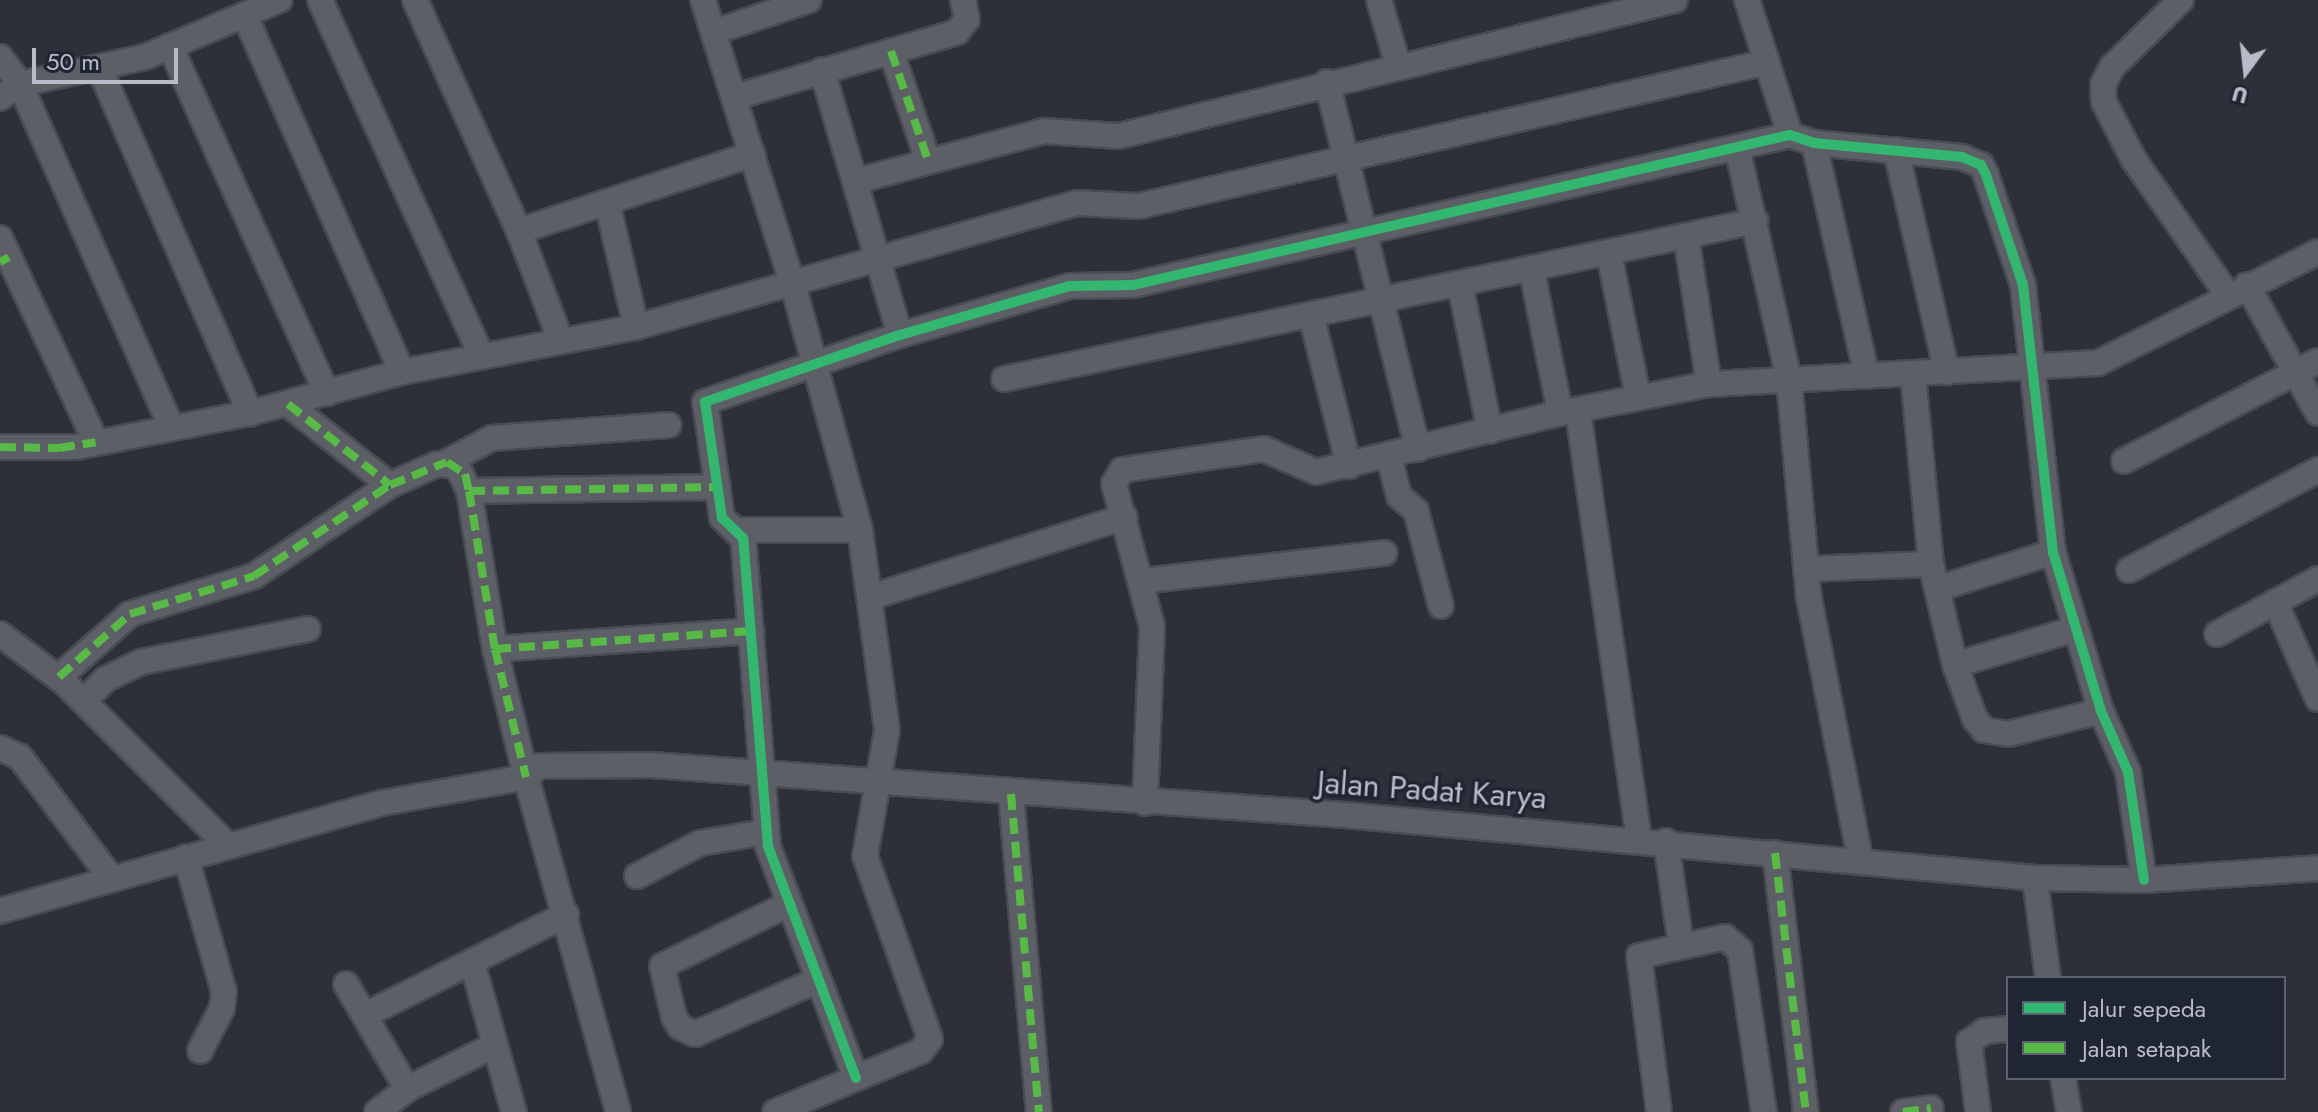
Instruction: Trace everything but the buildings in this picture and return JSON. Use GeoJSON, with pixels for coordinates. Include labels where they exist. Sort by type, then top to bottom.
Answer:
{"type":"FeatureCollection","features":[{"type":"Feature","properties":{"kind":"street"},"geometry":{"type":"LineString","coordinates":[[0,98],[20,84],[99,67],[170,46],[279,0]]}},
{"type":"Feature","properties":{"kind":"street"},"geometry":{"type":"LineString","coordinates":[[320,0],[481,355]]}},
{"type":"Feature","properties":{"kind":"street"},"geometry":{"type":"LineString","coordinates":[[415,0],[519,231],[561,341]]}},
{"type":"Feature","properties":{"kind":"street"},"geometry":{"type":"LineString","coordinates":[[703,0],[816,362],[860,530],[887,730],[865,856],[930,1039],[921,1051],[778,1111]]}},
{"type":"Feature","properties":{"kind":"street"},"geometry":{"type":"LineString","coordinates":[[714,32],[809,0]]}},
{"type":"Feature","properties":{"kind":"street"},"geometry":{"type":"LineString","coordinates":[[735,97],[957,32],[967,19],[963,0]]}},
{"type":"Feature","properties":{"kind":"street"},"geometry":{"type":"LineString","coordinates":[[1379,0],[1398,65]]}},
{"type":"Feature","properties":{"kind":"street"},"geometry":{"type":"LineString","coordinates":[[856,181],[1044,131],[1119,136],[1327,82],[1675,0]]}},
{"type":"Feature","properties":{"kind":"street"},"geometry":{"type":"LineString","coordinates":[[1747,0],[1790,135]]}},
{"type":"Feature","properties":{"kind":"street"},"geometry":{"type":"LineString","coordinates":[[2181,0],[2112,67],[2103,85],[2104,102],[2134,160],[2237,290],[2295,372],[2318,413]]}},
{"type":"Feature","properties":{"kind":"street"},"geometry":{"type":"LineString","coordinates":[[245,16],[402,372]]}},
{"type":"Feature","properties":{"kind":"street"},"geometry":{"type":"LineString","coordinates":[[170,46],[327,393]]}},
{"type":"Feature","properties":{"kind":"street"},"geometry":{"type":"LineString","coordinates":[[891,51],[928,160]]}},
{"type":"Feature","properties":{"kind":"street"},"geometry":{"type":"LineString","coordinates":[[0,57],[20,84],[172,428]]}},
{"type":"Feature","properties":{"kind":"street"},"geometry":{"type":"LineString","coordinates":[[0,447],[96,442],[250,413],[402,372],[636,327],[1077,203],[1139,206],[1767,62]]}},
{"type":"Feature","properties":{"kind":"street"},"geometry":{"type":"LineString","coordinates":[[99,67],[250,413]]}},
{"type":"Feature","properties":{"kind":"street"},"geometry":{"type":"LineString","coordinates":[[822,70],[900,335]]}},
{"type":"Feature","properties":{"kind":"street"},"geometry":{"type":"LineString","coordinates":[[1327,82],[1418,449]]}},
{"type":"Feature","properties":{"kind":"street"},"geometry":{"type":"LineString","coordinates":[[860,530],[738,530],[722,518],[705,402],[900,335],[1070,286],[1133,285],[1790,135],[1814,143],[1962,157],[1981,165],[2023,285],[2053,552],[2101,711],[2133,790],[2144,880]]}},
{"type":"Feature","properties":{"kind":"street"},"geometry":{"type":"LineString","coordinates":[[1814,143],[1867,376]]}},
{"type":"Feature","properties":{"kind":"street"},"geometry":{"type":"LineString","coordinates":[[1737,147],[1756,221],[1789,380],[1806,569],[1861,862]]}},
{"type":"Feature","properties":{"kind":"street"},"geometry":{"type":"LineString","coordinates":[[1896,150],[1947,372]]}},
{"type":"Feature","properties":{"kind":"street"},"geometry":{"type":"LineString","coordinates":[[519,231],[753,154]]}},
{"type":"Feature","properties":{"kind":"street"},"geometry":{"type":"LineString","coordinates":[[607,202],[636,327]]}},
{"type":"Feature","properties":{"kind":"street"},"geometry":{"type":"LineString","coordinates":[[1004,379],[1532,271],[1756,221]]}},
{"type":"Feature","properties":{"kind":"street"},"geometry":{"type":"LineString","coordinates":[[1686,236],[1709,384]]}},
{"type":"Feature","properties":{"kind":"street"},"geometry":{"type":"LineString","coordinates":[[3,252],[96,442]]}},
{"type":"Feature","properties":{"kind":"street"},"geometry":{"type":"LineString","coordinates":[[1145,803],[1153,635],[1142,581],[1114,484],[1122,470],[1264,449],[1308,471],[1349,466],[1638,396],[1709,384],[2034,367],[2111,358],[2237,290],[2318,252]]}},
{"type":"Feature","properties":{"kind":"street"},"geometry":{"type":"LineString","coordinates":[[1609,254],[1638,396]]}},
{"type":"Feature","properties":{"kind":"street"},"geometry":{"type":"LineString","coordinates":[[1532,271],[1569,412],[1639,839]]}},
{"type":"Feature","properties":{"kind":"street"},"geometry":{"type":"LineString","coordinates":[[1460,284],[1490,431]]}},
{"type":"Feature","properties":{"kind":"street"},"geometry":{"type":"LineString","coordinates":[[1311,315],[1349,466]]}},
{"type":"Feature","properties":{"kind":"street"},"geometry":{"type":"LineString","coordinates":[[2124,461],[2318,361]]}},
{"type":"Feature","properties":{"kind":"street"},"geometry":{"type":"LineString","coordinates":[[1913,374],[1931,564],[1955,665],[1975,719],[1997,735],[2101,711]]}},
{"type":"Feature","properties":{"kind":"street"},"geometry":{"type":"LineString","coordinates":[[288,404],[390,485]]}},
{"type":"Feature","properties":{"kind":"street"},"geometry":{"type":"LineString","coordinates":[[59,677],[130,614],[254,576],[390,485],[447,462],[492,438],[669,425]]}},
{"type":"Feature","properties":{"kind":"street"},"geometry":{"type":"LineString","coordinates":[[1389,456],[1399,496],[1416,511],[1441,606]]}},
{"type":"Feature","properties":{"kind":"street"},"geometry":{"type":"LineString","coordinates":[[447,462],[465,474],[495,649],[532,772],[618,1112]]}},
{"type":"Feature","properties":{"kind":"street"},"geometry":{"type":"LineString","coordinates":[[2129,570],[2318,470]]}},
{"type":"Feature","properties":{"kind":"street"},"geometry":{"type":"LineString","coordinates":[[469,491],[718,487]]}},
{"type":"Feature","properties":{"kind":"street"},"geometry":{"type":"LineString","coordinates":[[871,597],[1125,517]]}},
{"type":"Feature","properties":{"kind":"street"},"geometry":{"type":"LineString","coordinates":[[738,530],[751,631],[766,832],[816,981],[856,1078]]}},
{"type":"Feature","properties":{"kind":"street"},"geometry":{"type":"LineString","coordinates":[[1937,589],[2053,552]]}},
{"type":"Feature","properties":{"kind":"street"},"geometry":{"type":"LineString","coordinates":[[1142,581],[1384,553]]}},
{"type":"Feature","properties":{"kind":"street"},"geometry":{"type":"LineString","coordinates":[[1806,569],[1931,564]]}},
{"type":"Feature","properties":{"kind":"street"},"geometry":{"type":"LineString","coordinates":[[2217,634],[2318,579]]}},
{"type":"Feature","properties":{"kind":"street"},"geometry":{"type":"LineString","coordinates":[[2275,602],[2318,699]]}},
{"type":"Feature","properties":{"kind":"street"},"geometry":{"type":"LineString","coordinates":[[84,701],[106,679],[141,662],[308,629]]}},
{"type":"Feature","properties":{"kind":"street"},"geometry":{"type":"LineString","coordinates":[[1955,665],[2074,629]]}},
{"type":"Feature","properties":{"kind":"street"},"geometry":{"type":"LineString","coordinates":[[495,649],[751,631]]}},
{"type":"Feature","properties":{"kind":"street"},"geometry":{"type":"LineString","coordinates":[[0,634],[59,677],[226,844]]}},
{"type":"Feature","properties":{"kind":"street"},"geometry":{"type":"LineString","coordinates":[[0,748],[20,757],[112,879]]}},
{"type":"Feature","properties":{"kind":"street","name":"Jalan Padat Karya"},"geometry":{"type":"LineString","coordinates":[[0,911],[226,844],[382,803],[532,772],[651,765],[879,786],[1666,841],[2035,878],[2144,880],[2318,868]]}},
{"type":"Feature","properties":{"kind":"street"},"geometry":{"type":"LineString","coordinates":[[1011,794],[1039,1112]]}},
{"type":"Feature","properties":{"kind":"street"},"geometry":{"type":"LineString","coordinates":[[637,876],[700,843],[766,832]]}},
{"type":"Feature","properties":{"kind":"street"},"geometry":{"type":"LineString","coordinates":[[1666,841],[1681,945]]}},
{"type":"Feature","properties":{"kind":"street"},"geometry":{"type":"LineString","coordinates":[[1775,853],[1806,1112]]}},
{"type":"Feature","properties":{"kind":"street"},"geometry":{"type":"LineString","coordinates":[[186,857],[224,992],[222,1008],[200,1051]]}},
{"type":"Feature","properties":{"kind":"street"},"geometry":{"type":"LineString","coordinates":[[2035,878],[2048,976]]}},
{"type":"Feature","properties":{"kind":"street"},"geometry":{"type":"LineString","coordinates":[[789,904],[662,966],[674,1017],[682,1029],[695,1034],[816,981]]}},
{"type":"Feature","properties":{"kind":"street"},"geometry":{"type":"LineString","coordinates":[[365,1015],[566,915]]}},
{"type":"Feature","properties":{"kind":"street"},"geometry":{"type":"LineString","coordinates":[[1659,1112],[1638,961],[1646,951],[1725,937],[1738,945],[1764,1112]]}},
{"type":"Feature","properties":{"kind":"street"},"geometry":{"type":"LineString","coordinates":[[472,962],[514,1112]]}},
{"type":"Feature","properties":{"kind":"street"},"geometry":{"type":"LineString","coordinates":[[346,984],[407,1089]]}},
{"type":"Feature","properties":{"kind":"street"},"geometry":{"type":"LineString","coordinates":[[1978,1112],[1969,1042],[1985,1031],[2006,1029]]}},
{"type":"Feature","properties":{"kind":"street"},"geometry":{"type":"LineString","coordinates":[[377,1112],[407,1089],[495,1045]]}},
{"type":"Feature","properties":{"kind":"street"},"geometry":{"type":"LineString","coordinates":[[2063,1080],[2069,1112]]}},
{"type":"Feature","properties":{"kind":"street"},"geometry":{"type":"LineString","coordinates":[[1903,1112],[1931,1108]]}},
{"type":"Feature","properties":{"kind":"marked path"},"geometry":{"type":"LineString","coordinates":[[891,51],[928,160]]}},
{"type":"Feature","properties":{"kind":"marked path"},"geometry":{"type":"LineString","coordinates":[[0,262],[9,257]]}},
{"type":"Feature","properties":{"kind":"marked path"},"geometry":{"type":"LineString","coordinates":[[288,404],[390,485]]}},
{"type":"Feature","properties":{"kind":"marked path"},"geometry":{"type":"LineString","coordinates":[[0,447],[59,448],[96,442]]}},
{"type":"Feature","properties":{"kind":"marked path"},"geometry":{"type":"LineString","coordinates":[[59,677],[130,614],[254,576],[390,485],[447,462],[465,474],[495,649],[526,777]]}},
{"type":"Feature","properties":{"kind":"marked path"},"geometry":{"type":"LineString","coordinates":[[469,491],[718,487]]}},
{"type":"Feature","properties":{"kind":"marked path"},"geometry":{"type":"LineString","coordinates":[[495,649],[751,631]]}},
{"type":"Feature","properties":{"kind":"marked path"},"geometry":{"type":"LineString","coordinates":[[1011,794],[1039,1112]]}},
{"type":"Feature","properties":{"kind":"marked path"},"geometry":{"type":"LineString","coordinates":[[1775,853],[1806,1112]]}},
{"type":"Feature","properties":{"kind":"marked path"},"geometry":{"type":"LineString","coordinates":[[1903,1112],[1931,1108]]}},
{"type":"Feature","properties":{"kind":"cycle path"},"geometry":{"type":"LineString","coordinates":[[856,1078],[768,846],[743,538],[722,518],[705,402],[900,335],[1070,286],[1133,285],[1790,135],[1814,143],[1962,157],[1981,165],[1986,175],[2023,285],[2053,552],[2101,711],[2128,772],[2144,880]]}}]}
